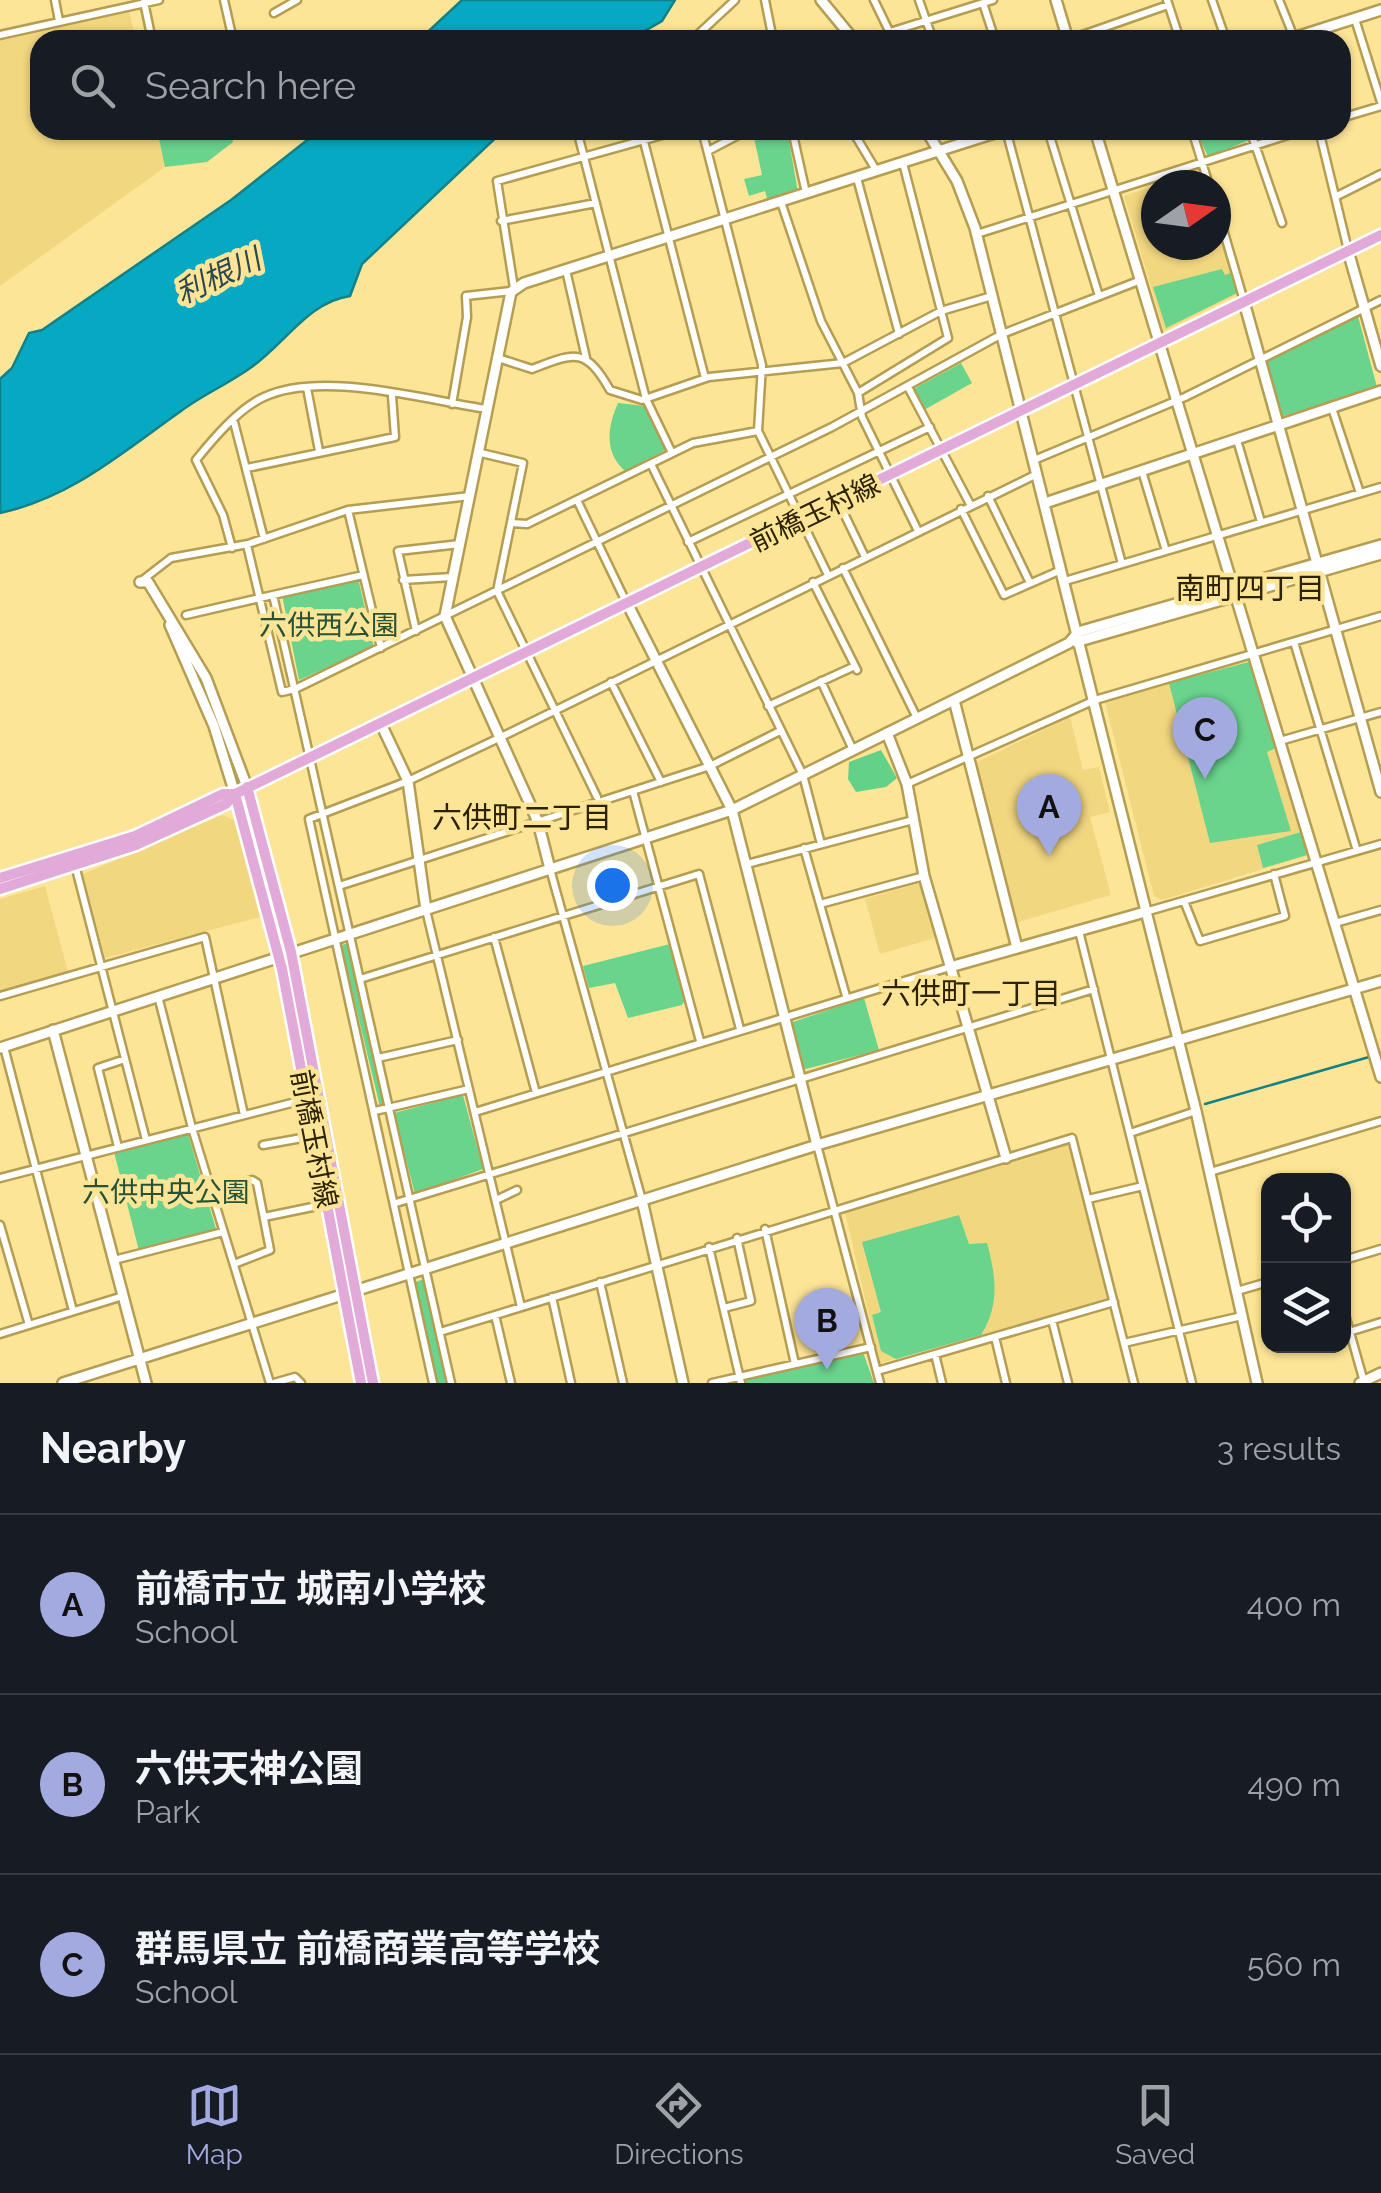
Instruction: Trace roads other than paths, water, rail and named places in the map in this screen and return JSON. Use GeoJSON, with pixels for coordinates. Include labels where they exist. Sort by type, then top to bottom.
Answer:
{"type":"FeatureCollection","features":[{"type":"Feature","properties":{"kind":"main road","name":"前橋玉村線"},"geometry":{"type":"LineString","coordinates":[[373,1383],[326,1204],[285,954],[235,794],[702,570],[1381,235]]}},
{"type":"Feature","properties":{"kind":"main road","name":"前橋玉村線"},"geometry":{"type":"LineString","coordinates":[[247,787],[285,954],[362,1383]]}},
{"type":"Feature","properties":{"kind":"main road"},"geometry":{"type":"LineString","coordinates":[[0,889],[136,836],[224,794],[235,794]]}},
{"type":"Feature","properties":{"kind":"main road"},"geometry":{"type":"LineString","coordinates":[[0,878],[74,861]]}},
{"type":"Feature","properties":{"kind":"street"},"geometry":{"type":"LineString","coordinates":[[55,0],[60,22]]}},
{"type":"Feature","properties":{"kind":"street"},"geometry":{"type":"LineString","coordinates":[[0,35],[159,0]]}},
{"type":"Feature","properties":{"kind":"street"},"geometry":{"type":"LineString","coordinates":[[224,0],[230,30]]}},
{"type":"Feature","properties":{"kind":"street"},"geometry":{"type":"LineString","coordinates":[[274,13],[296,0]]}},
{"type":"Feature","properties":{"kind":"street"},"geometry":{"type":"LineString","coordinates":[[703,30],[735,0]]}},
{"type":"Feature","properties":{"kind":"street"},"geometry":{"type":"LineString","coordinates":[[765,0],[771,30]]}},
{"type":"Feature","properties":{"kind":"street"},"geometry":{"type":"LineString","coordinates":[[821,0],[846,30]]}},
{"type":"Feature","properties":{"kind":"street"},"geometry":{"type":"LineString","coordinates":[[874,0],[889,30]]}},
{"type":"Feature","properties":{"kind":"street"},"geometry":{"type":"LineString","coordinates":[[919,0],[929,30]]}},
{"type":"Feature","properties":{"kind":"street"},"geometry":{"type":"LineString","coordinates":[[900,30],[993,0]]}},
{"type":"Feature","properties":{"kind":"street"},"geometry":{"type":"LineString","coordinates":[[1056,0],[1065,30]]}},
{"type":"Feature","properties":{"kind":"street"},"geometry":{"type":"LineString","coordinates":[[1212,0],[1222,30]]}},
{"type":"Feature","properties":{"kind":"street"},"geometry":{"type":"LineString","coordinates":[[1279,0],[1289,30]]}},
{"type":"Feature","properties":{"kind":"street"},"geometry":{"type":"LineString","coordinates":[[144,2],[150,30]]}},
{"type":"Feature","properties":{"kind":"street"},"geometry":{"type":"LineString","coordinates":[[1094,30],[1168,2],[1177,30]]}},
{"type":"Feature","properties":{"kind":"street"},"geometry":{"type":"LineString","coordinates":[[983,3],[992,30]]}},
{"type":"Feature","properties":{"kind":"street"},"geometry":{"type":"LineString","coordinates":[[1319,30],[1381,10]]}},
{"type":"Feature","properties":{"kind":"street"},"geometry":{"type":"LineString","coordinates":[[1351,114],[1381,104],[1355,18]]}},
{"type":"Feature","properties":{"kind":"street"},"geometry":{"type":"LineString","coordinates":[[580,140],[646,400],[672,453]]}},
{"type":"Feature","properties":{"kind":"street"},"geometry":{"type":"LineString","coordinates":[[683,1383],[642,1200],[538,822],[445,616],[513,289],[497,180],[644,140],[705,378]]}},
{"type":"Feature","properties":{"kind":"street"},"geometry":{"type":"LineString","coordinates":[[705,140],[763,370],[758,431],[828,575]]}},
{"type":"Feature","properties":{"kind":"street"},"geometry":{"type":"LineString","coordinates":[[708,150],[728,140]]}},
{"type":"Feature","properties":{"kind":"street"},"geometry":{"type":"LineString","coordinates":[[794,140],[806,193]]}},
{"type":"Feature","properties":{"kind":"street"},"geometry":{"type":"LineString","coordinates":[[858,140],[876,172]]}},
{"type":"Feature","properties":{"kind":"street"},"geometry":{"type":"LineString","coordinates":[[933,140],[962,192],[977,234],[1196,1111],[1258,1383]]}},
{"type":"Feature","properties":{"kind":"street"},"geometry":{"type":"LineString","coordinates":[[452,404],[466,322],[466,296],[513,289],[964,140]]}},
{"type":"Feature","properties":{"kind":"street"},"geometry":{"type":"LineString","coordinates":[[1008,140],[1122,564]]}},
{"type":"Feature","properties":{"kind":"street"},"geometry":{"type":"LineString","coordinates":[[1051,140],[1098,296]]}},
{"type":"Feature","properties":{"kind":"street"},"geometry":{"type":"LineString","coordinates":[[1099,140],[1381,1077]]}},
{"type":"Feature","properties":{"kind":"street"},"geometry":{"type":"LineString","coordinates":[[1195,140],[1205,170]]}},
{"type":"Feature","properties":{"kind":"street"},"geometry":{"type":"LineString","coordinates":[[1253,140],[1282,223]]}},
{"type":"Feature","properties":{"kind":"street"},"geometry":{"type":"LineString","coordinates":[[977,234],[1273,140]]}},
{"type":"Feature","properties":{"kind":"street"},"geometry":{"type":"LineString","coordinates":[[1322,140],[1381,366]]}},
{"type":"Feature","properties":{"kind":"street"},"geometry":{"type":"LineString","coordinates":[[858,393],[946,341],[903,163]]}},
{"type":"Feature","properties":{"kind":"street"},"geometry":{"type":"LineString","coordinates":[[1336,196],[1381,174]]}},
{"type":"Feature","properties":{"kind":"street"},"geometry":{"type":"LineString","coordinates":[[857,178],[899,334]]}},
{"type":"Feature","properties":{"kind":"street"},"geometry":{"type":"LineString","coordinates":[[780,202],[820,321],[844,363],[878,452],[918,531]]}},
{"type":"Feature","properties":{"kind":"street"},"geometry":{"type":"LineString","coordinates":[[501,221],[596,204]]}},
{"type":"Feature","properties":{"kind":"street"},"geometry":{"type":"LineString","coordinates":[[1231,257],[1381,792]]}},
{"type":"Feature","properties":{"kind":"street"},"geometry":{"type":"LineString","coordinates":[[566,270],[586,358],[614,392],[646,400],[705,378],[844,363],[941,312],[993,296]]}},
{"type":"Feature","properties":{"kind":"street"},"geometry":{"type":"LineString","coordinates":[[247,545],[282,692],[381,648],[861,413],[1002,334],[1141,280]]}},
{"type":"Feature","properties":{"kind":"street"},"geometry":{"type":"LineString","coordinates":[[1034,460],[1177,400],[1381,300]]}},
{"type":"Feature","properties":{"kind":"street"},"geometry":{"type":"LineString","coordinates":[[498,358],[530,369],[566,356],[586,358]]}},
{"type":"Feature","properties":{"kind":"street"},"geometry":{"type":"LineString","coordinates":[[232,548],[223,515],[196,460],[264,397],[325,385],[488,410]]}},
{"type":"Feature","properties":{"kind":"street"},"geometry":{"type":"LineString","coordinates":[[908,387],[970,504]]}},
{"type":"Feature","properties":{"kind":"street"},"geometry":{"type":"LineString","coordinates":[[307,388],[319,451]]}},
{"type":"Feature","properties":{"kind":"street"},"geometry":{"type":"LineString","coordinates":[[1045,503],[1381,391]]}},
{"type":"Feature","properties":{"kind":"street"},"geometry":{"type":"LineString","coordinates":[[247,468],[394,437],[392,396]]}},
{"type":"Feature","properties":{"kind":"street"},"geometry":{"type":"LineString","coordinates":[[1332,408],[1360,493]]}},
{"type":"Feature","properties":{"kind":"street"},"geometry":{"type":"LineString","coordinates":[[234,422],[264,539]]}},
{"type":"Feature","properties":{"kind":"street"},"geometry":{"type":"LineString","coordinates":[[688,542],[930,426]]}},
{"type":"Feature","properties":{"kind":"street"},"geometry":{"type":"LineString","coordinates":[[511,523],[527,524],[704,440],[758,431]]}},
{"type":"Feature","properties":{"kind":"street"},"geometry":{"type":"LineString","coordinates":[[1237,440],[1261,522]]}},
{"type":"Feature","properties":{"kind":"street"},"geometry":{"type":"LineString","coordinates":[[481,452],[522,461],[497,591],[597,797]]}},
{"type":"Feature","properties":{"kind":"street"},"geometry":{"type":"LineString","coordinates":[[651,464],[803,776],[821,844]]}},
{"type":"Feature","properties":{"kind":"street"},"geometry":{"type":"LineString","coordinates":[[1142,471],[1166,550]]}},
{"type":"Feature","properties":{"kind":"street"},"geometry":{"type":"LineString","coordinates":[[433,1383],[309,819],[408,781],[1037,474]]}},
{"type":"Feature","properties":{"kind":"street"},"geometry":{"type":"LineString","coordinates":[[961,509],[1002,594],[1030,583],[1122,564],[1381,487]]}},
{"type":"Feature","properties":{"kind":"street"},"geometry":{"type":"LineString","coordinates":[[988,496],[1030,583]]}},
{"type":"Feature","properties":{"kind":"street"},"geometry":{"type":"LineString","coordinates":[[140,582],[171,558],[247,545],[348,510],[471,497]]}},
{"type":"Feature","properties":{"kind":"street"},"geometry":{"type":"LineString","coordinates":[[577,500],[732,810],[880,1383]]}},
{"type":"Feature","properties":{"kind":"street"},"geometry":{"type":"LineString","coordinates":[[838,501],[865,557]]}},
{"type":"Feature","properties":{"kind":"street"},"geometry":{"type":"LineString","coordinates":[[348,510],[381,648]]}},
{"type":"Feature","properties":{"kind":"street"},"geometry":{"type":"LineString","coordinates":[[416,631],[399,549],[460,544]]}},
{"type":"Feature","properties":{"kind":"street"},"geometry":{"type":"LineString","coordinates":[[73,1311],[2,1048],[732,810],[1076,639],[1317,568],[1381,545]]}},
{"type":"Feature","properties":{"kind":"street"},"geometry":{"type":"LineString","coordinates":[[1317,568],[1381,554]]}},
{"type":"Feature","properties":{"kind":"street"},"geometry":{"type":"LineString","coordinates":[[843,568],[917,718]]}},
{"type":"Feature","properties":{"kind":"street"},"geometry":{"type":"LineString","coordinates":[[186,614],[363,574]]}},
{"type":"Feature","properties":{"kind":"street"},"geometry":{"type":"LineString","coordinates":[[403,580],[452,577]]}},
{"type":"Feature","properties":{"kind":"street"},"geometry":{"type":"LineString","coordinates":[[140,582],[148,582],[199,665],[247,787]]}},
{"type":"Feature","properties":{"kind":"street"},"geometry":{"type":"LineString","coordinates":[[140,582],[164,615],[189,665],[220,743],[235,794]]}},
{"type":"Feature","properties":{"kind":"street"},"geometry":{"type":"LineString","coordinates":[[768,706],[856,668],[814,582]]}},
{"type":"Feature","properties":{"kind":"street"},"geometry":{"type":"LineString","coordinates":[[273,595],[451,1383]]}},
{"type":"Feature","properties":{"kind":"street"},"geometry":{"type":"LineString","coordinates":[[907,784],[1095,700],[1381,616]]}},
{"type":"Feature","properties":{"kind":"street"},"geometry":{"type":"LineString","coordinates":[[1294,642],[1357,852]]}},
{"type":"Feature","properties":{"kind":"street"},"geometry":{"type":"LineString","coordinates":[[611,682],[661,782]]}},
{"type":"Feature","properties":{"kind":"street"},"geometry":{"type":"LineString","coordinates":[[821,682],[853,750]]}},
{"type":"Feature","properties":{"kind":"street"},"geometry":{"type":"LineString","coordinates":[[954,700],[1018,948]]}},
{"type":"Feature","properties":{"kind":"street"},"geometry":{"type":"LineString","coordinates":[[1280,741],[1381,712]]}},
{"type":"Feature","properties":{"kind":"street"},"geometry":{"type":"LineString","coordinates":[[381,724],[408,781],[426,910],[521,1307]]}},
{"type":"Feature","properties":{"kind":"street"},"geometry":{"type":"LineString","coordinates":[[339,886],[710,766],[780,731]]}},
{"type":"Feature","properties":{"kind":"street"},"geometry":{"type":"LineString","coordinates":[[887,733],[907,784],[924,876],[1006,1158]]}},
{"type":"Feature","properties":{"kind":"street"},"geometry":{"type":"LineString","coordinates":[[634,791],[700,1041]]}},
{"type":"Feature","properties":{"kind":"street"},"geometry":{"type":"LineString","coordinates":[[747,864],[914,820]]}},
{"type":"Feature","properties":{"kind":"street"},"geometry":{"type":"LineString","coordinates":[[475,1112],[846,996],[1381,844]]}},
{"type":"Feature","properties":{"kind":"street"},"geometry":{"type":"LineString","coordinates":[[804,848],[846,996]]}},
{"type":"Feature","properties":{"kind":"street"},"geometry":{"type":"LineString","coordinates":[[74,861],[146,1140]]}},
{"type":"Feature","properties":{"kind":"street"},"geometry":{"type":"LineString","coordinates":[[360,979],[660,883],[700,874],[740,1029]]}},
{"type":"Feature","properties":{"kind":"street"},"geometry":{"type":"LineString","coordinates":[[1184,901],[1200,941],[1285,916],[1274,874]]}},
{"type":"Feature","properties":{"kind":"street"},"geometry":{"type":"LineString","coordinates":[[820,904],[924,876]]}},
{"type":"Feature","properties":{"kind":"street"},"geometry":{"type":"LineString","coordinates":[[1335,924],[1381,910]]}},
{"type":"Feature","properties":{"kind":"street"},"geometry":{"type":"LineString","coordinates":[[1078,930],[1192,1383]]}},
{"type":"Feature","properties":{"kind":"street"},"geometry":{"type":"LineString","coordinates":[[0,996],[204,937],[216,976],[244,1115]]}},
{"type":"Feature","properties":{"kind":"street"},"geometry":{"type":"LineString","coordinates":[[494,937],[536,1093]]}},
{"type":"Feature","properties":{"kind":"street"},"geometry":{"type":"LineString","coordinates":[[63,1383],[817,1145],[1381,981]]}},
{"type":"Feature","properties":{"kind":"street"},"geometry":{"type":"LineString","coordinates":[[396,1203],[798,1076],[1094,989]]}},
{"type":"Feature","properties":{"kind":"street"},"geometry":{"type":"LineString","coordinates":[[158,996],[192,1128],[272,1383],[295,1376],[301,1383]]}},
{"type":"Feature","properties":{"kind":"street"},"geometry":{"type":"LineString","coordinates":[[53,1030],[146,1383]]}},
{"type":"Feature","properties":{"kind":"street"},"geometry":{"type":"LineString","coordinates":[[378,1058],[458,1040]]}},
{"type":"Feature","properties":{"kind":"street"},"geometry":{"type":"LineString","coordinates":[[118,1147],[98,1068],[125,1060]]}},
{"type":"Feature","properties":{"kind":"street"},"geometry":{"type":"LineString","coordinates":[[376,1111],[469,1089]]}},
{"type":"Feature","properties":{"kind":"street"},"geometry":{"type":"LineString","coordinates":[[0,1178],[308,1099]]}},
{"type":"Feature","properties":{"kind":"street"},"geometry":{"type":"LineString","coordinates":[[1130,1133],[1196,1111]]}},
{"type":"Feature","properties":{"kind":"street"},"geometry":{"type":"LineString","coordinates":[[1210,1172],[1381,1121]]}},
{"type":"Feature","properties":{"kind":"street"},"geometry":{"type":"LineString","coordinates":[[263,1145],[314,1136]]}},
{"type":"Feature","properties":{"kind":"street"},"geometry":{"type":"LineString","coordinates":[[440,1332],[1072,1138],[1134,1383]]}},
{"type":"Feature","properties":{"kind":"street"},"geometry":{"type":"LineString","coordinates":[[211,1189],[254,1180],[269,1252],[234,1264]]}},
{"type":"Feature","properties":{"kind":"street"},"geometry":{"type":"LineString","coordinates":[[1088,1199],[1143,1186]]}},
{"type":"Feature","properties":{"kind":"street"},"geometry":{"type":"LineString","coordinates":[[495,1200],[517,1190]]}},
{"type":"Feature","properties":{"kind":"street"},"geometry":{"type":"LineString","coordinates":[[264,1217],[326,1204]]}},
{"type":"Feature","properties":{"kind":"street"},"geometry":{"type":"LineString","coordinates":[[0,1225],[29,1324]]}},
{"type":"Feature","properties":{"kind":"street"},"geometry":{"type":"LineString","coordinates":[[766,1230],[795,1364]]}},
{"type":"Feature","properties":{"kind":"street"},"geometry":{"type":"LineString","coordinates":[[114,1260],[223,1232]]}},
{"type":"Feature","properties":{"kind":"street"},"geometry":{"type":"LineString","coordinates":[[724,1308],[751,1301],[737,1238]]}},
{"type":"Feature","properties":{"kind":"street"},"geometry":{"type":"LineString","coordinates":[[709,1247],[740,1380]]}},
{"type":"Feature","properties":{"kind":"street"},"geometry":{"type":"LineString","coordinates":[[1351,1258],[1381,1250]]}},
{"type":"Feature","properties":{"kind":"street"},"geometry":{"type":"LineString","coordinates":[[600,1282],[623,1383]]}},
{"type":"Feature","properties":{"kind":"street"},"geometry":{"type":"LineString","coordinates":[[1237,1291],[1261,1284]]}},
{"type":"Feature","properties":{"kind":"street"},"geometry":{"type":"LineString","coordinates":[[0,1334],[123,1296]]}},
{"type":"Feature","properties":{"kind":"street"},"geometry":{"type":"LineString","coordinates":[[552,1297],[571,1383]]}},
{"type":"Feature","properties":{"kind":"street"},"geometry":{"type":"LineString","coordinates":[[877,1371],[1114,1302]]}},
{"type":"Feature","properties":{"kind":"street"},"geometry":{"type":"LineString","coordinates":[[496,1315],[511,1383]]}},
{"type":"Feature","properties":{"kind":"street"},"geometry":{"type":"LineString","coordinates":[[1124,1343],[1242,1316]]}},
{"type":"Feature","properties":{"kind":"street"},"geometry":{"type":"LineString","coordinates":[[1052,1320],[1068,1383]]}},
{"type":"Feature","properties":{"kind":"street"},"geometry":{"type":"LineString","coordinates":[[1351,1332],[1381,1322]]}},
{"type":"Feature","properties":{"kind":"street"},"geometry":{"type":"LineString","coordinates":[[1351,1336],[1362,1382],[1381,1373]]}},
{"type":"Feature","properties":{"kind":"street"},"geometry":{"type":"LineString","coordinates":[[994,1337],[1006,1383]]}},
{"type":"Feature","properties":{"kind":"street"},"geometry":{"type":"LineString","coordinates":[[712,1383],[740,1380],[871,1347]]}},
{"type":"Feature","properties":{"kind":"street"},"geometry":{"type":"LineString","coordinates":[[935,1354],[942,1383]]}},
{"type":"Feature","properties":{"kind":"water"},"geometry":{"type":"Polygon","coordinates":[[[462,0],[675,0],[662,21],[646,30],[430,30],[462,0]]]}},
{"type":"Feature","properties":{"kind":"water","name":"利根川"},"geometry":{"type":"Polygon","coordinates":[[[307,140],[493,140],[362,264],[350,296],[310,314],[253,366],[95,472],[50,496],[0,513],[0,379],[12,368],[29,333],[42,330],[231,200],[307,140]]]}},
{"type":"Feature","properties":{"kind":"waterway"},"geometry":{"type":"LineString","coordinates":[[1205,1104],[1369,1057]]}},
{"type":"Feature","properties":{"kind":"place","name":"群馬県立 前橋商業高等学校"},"geometry":{"type":"Point","coordinates":[1205,779]}},
{"type":"Feature","properties":{"kind":"place","name":"前橋市立 城南小学校"},"geometry":{"type":"Point","coordinates":[1049,856]}},
{"type":"Feature","properties":{"kind":"place","name":"六供天神公園"},"geometry":{"type":"Point","coordinates":[827,1370]}},
{"type":"Feature","properties":{"kind":"district","name":"南町四丁目"},"geometry":{"type":"Point","coordinates":[1250,588]}},
{"type":"Feature","properties":{"kind":"district","name":"六供町二丁目"},"geometry":{"type":"Point","coordinates":[522,817]}},
{"type":"Feature","properties":{"kind":"district","name":"六供町一丁目"},"geometry":{"type":"Point","coordinates":[971,993]}},
{"type":"Feature","properties":{"kind":"park label","name":"六供西公園"},"geometry":{"type":"Point","coordinates":[329,625]}},
{"type":"Feature","properties":{"kind":"park label","name":"六供中央公園"},"geometry":{"type":"Point","coordinates":[166,1192]}}]}
